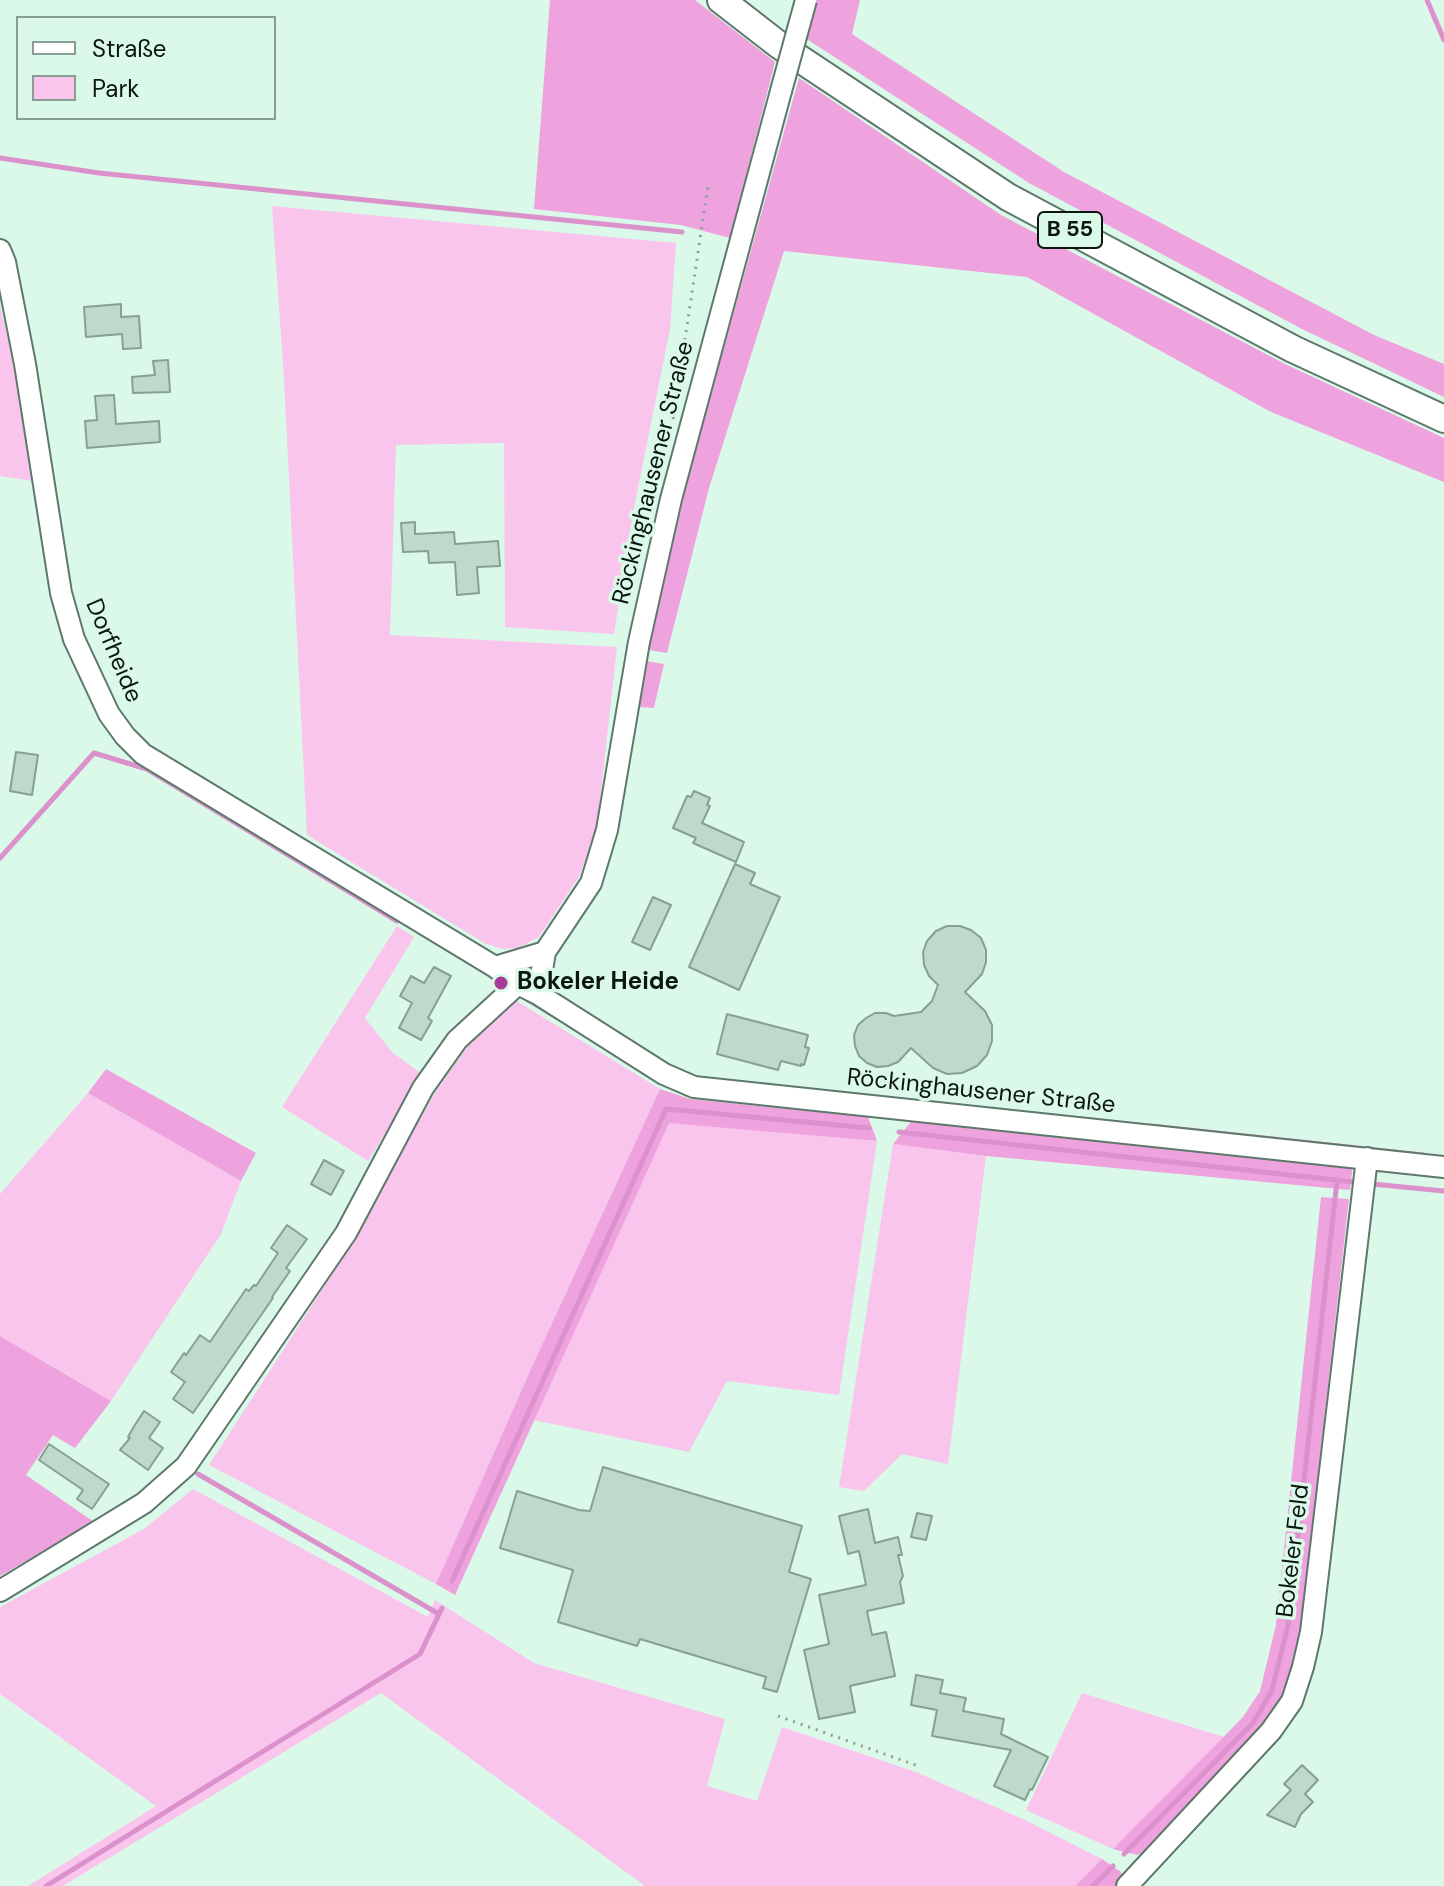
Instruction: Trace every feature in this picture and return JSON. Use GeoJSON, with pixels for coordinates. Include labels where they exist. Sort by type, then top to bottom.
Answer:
{"type":"FeatureCollection","features":[{"type":"Feature","properties":{"kind":"main road","name":"B 55"},"geometry":{"type":"LineString","coordinates":[[721,0],[779,45],[1008,197],[1293,349],[1444,419]]}},
{"type":"Feature","properties":{"kind":"street","name":"Röckinghausener Straße"},"geometry":{"type":"LineString","coordinates":[[538,994],[545,952],[591,883],[607,830],[639,642],[671,499],[806,0]]}},
{"type":"Feature","properties":{"kind":"street","name":"Dorfheide"},"geometry":{"type":"LineString","coordinates":[[0,250],[25,364],[61,593],[74,639],[109,714],[143,754],[495,967]]}},
{"type":"Feature","properties":{"kind":"street"},"geometry":{"type":"LineString","coordinates":[[495,967],[545,952]]}},
{"type":"Feature","properties":{"kind":"street","name":"Röckinghausener Straße"},"geometry":{"type":"LineString","coordinates":[[495,967],[664,1074],[694,1087],[1444,1167]]}},
{"type":"Feature","properties":{"kind":"street"},"geometry":{"type":"LineString","coordinates":[[0,1591],[144,1503],[186,1466],[346,1233],[423,1088],[457,1040],[518,984]]}},
{"type":"Feature","properties":{"kind":"street","name":"Bokeler Feld"},"geometry":{"type":"LineString","coordinates":[[1127,1886],[1271,1731],[1292,1701],[1311,1632],[1367,1158]]}},
{"type":"Feature","properties":{"kind":"path"},"geometry":{"type":"LineString","coordinates":[[671,429],[708,186]]}},
{"type":"Feature","properties":{"kind":"path"},"geometry":{"type":"LineString","coordinates":[[778,1716],[921,1767]]}},
{"type":"Feature","properties":{"kind":"green space"},"geometry":{"type":"Polygon","coordinates":[[[272,206],[676,243],[670,329],[633,513],[614,634],[505,627],[504,443],[396,445],[390,635],[617,647],[597,828],[579,877],[539,937],[518,948],[503,949],[486,944],[307,835],[272,206]]]}},
{"type":"Feature","properties":{"kind":"green space"},"geometry":{"type":"Polygon","coordinates":[[[0,306],[14,364],[33,481],[0,476],[0,306]]]}},
{"type":"Feature","properties":{"kind":"green space"},"geometry":{"type":"Polygon","coordinates":[[[397,926],[414,937],[365,1018],[392,1052],[422,1074],[368,1161],[282,1107],[397,926]]]}},
{"type":"Feature","properties":{"kind":"green space"},"geometry":{"type":"Polygon","coordinates":[[[515,1000],[660,1089],[436,1584],[209,1465],[338,1265],[435,1093],[470,1043],[515,1000]]]}},
{"type":"Feature","properties":{"kind":"green space"},"geometry":{"type":"Polygon","coordinates":[[[88,1093],[241,1181],[221,1234],[111,1401],[0,1336],[0,1194],[88,1093]]]}},
{"type":"Feature","properties":{"kind":"green space"},"geometry":{"type":"Polygon","coordinates":[[[669,1122],[877,1141],[839,1395],[727,1381],[689,1452],[533,1420],[669,1122]]]}},
{"type":"Feature","properties":{"kind":"green space"},"geometry":{"type":"Polygon","coordinates":[[[893,1144],[986,1156],[948,1464],[902,1454],[864,1491],[839,1487],[893,1144]]]}},
{"type":"Feature","properties":{"kind":"green space"},"geometry":{"type":"Polygon","coordinates":[[[193,1489],[428,1617],[435,1600],[534,1663],[725,1719],[707,1786],[757,1801],[782,1727],[916,1772],[1025,1820],[1102,1859],[1075,1886],[645,1886],[381,1693],[63,1886],[28,1886],[156,1806],[0,1694],[0,1607],[144,1529],[193,1489]]]}},
{"type":"Feature","properties":{"kind":"green space"},"geometry":{"type":"Polygon","coordinates":[[[1082,1693],[1224,1737],[1113,1849],[1026,1810],[1082,1693]]]}},
{"type":"Feature","properties":{"kind":"shaded area"},"geometry":{"type":"Polygon","coordinates":[[[550,0],[695,0],[775,62],[730,238],[681,225],[534,209],[550,0]]]}},
{"type":"Feature","properties":{"kind":"shaded area"},"geometry":{"type":"Polygon","coordinates":[[[816,0],[860,0],[852,34],[1064,172],[1374,335],[1444,364],[1444,397],[1302,329],[1029,183],[805,38],[816,0]]]}},
{"type":"Feature","properties":{"kind":"shaded area"},"geometry":{"type":"Polygon","coordinates":[[[799,78],[1001,215],[1285,364],[1444,438],[1444,482],[1271,412],[1027,277],[784,251],[709,488],[667,653],[649,650],[686,484],[799,78]]]}},
{"type":"Feature","properties":{"kind":"shaded area"},"geometry":{"type":"Polygon","coordinates":[[[647,661],[664,664],[654,708],[638,707],[647,661]]]}},
{"type":"Feature","properties":{"kind":"shaded area"},"geometry":{"type":"Polygon","coordinates":[[[106,1069],[256,1153],[241,1181],[88,1093],[106,1069]]]}},
{"type":"Feature","properties":{"kind":"shaded area"},"geometry":{"type":"Polygon","coordinates":[[[660,1089],[690,1099],[868,1117],[877,1141],[669,1123],[455,1595],[436,1584],[660,1089]]]}},
{"type":"Feature","properties":{"kind":"shaded area"},"geometry":{"type":"Polygon","coordinates":[[[914,1118],[1353,1163],[1350,1190],[986,1156],[893,1144],[914,1118]]]}},
{"type":"Feature","properties":{"kind":"shaded area"},"geometry":{"type":"Polygon","coordinates":[[[1321,1197],[1349,1199],[1301,1624],[1286,1692],[1265,1727],[1152,1849],[1137,1855],[1113,1849],[1243,1717],[1260,1691],[1276,1625],[1321,1197]]]}},
{"type":"Feature","properties":{"kind":"shaded area"},"geometry":{"type":"Polygon","coordinates":[[[0,1336],[111,1401],[75,1448],[53,1435],[26,1475],[94,1522],[0,1576],[0,1336]]]}},
{"type":"Feature","properties":{"kind":"shaded area"},"geometry":{"type":"Polygon","coordinates":[[[1102,1859],[1121,1872],[1123,1881],[1118,1886],[1075,1886],[1102,1859]]]}},
{"type":"Feature","properties":{"kind":"building"},"geometry":{"type":"Polygon","coordinates":[[[121,304],[121,317],[139,316],[141,348],[123,349],[122,334],[86,337],[84,307],[121,304]]]}},
{"type":"Feature","properties":{"kind":"building"},"geometry":{"type":"Polygon","coordinates":[[[168,360],[170,392],[133,393],[132,377],[155,375],[153,361],[168,360]]]}},
{"type":"Feature","properties":{"kind":"building"},"geometry":{"type":"Polygon","coordinates":[[[114,395],[116,424],[159,421],[160,442],[87,448],[85,421],[97,420],[95,396],[114,395]]]}},
{"type":"Feature","properties":{"kind":"building"},"geometry":{"type":"Polygon","coordinates":[[[415,522],[415,534],[454,532],[455,544],[498,541],[500,566],[477,567],[479,593],[457,595],[455,562],[429,563],[428,551],[403,552],[401,523],[415,522]]]}},
{"type":"Feature","properties":{"kind":"building"},"geometry":{"type":"Polygon","coordinates":[[[16,752],[38,755],[32,795],[10,791],[16,752]]]}},
{"type":"Feature","properties":{"kind":"building"},"geometry":{"type":"Polygon","coordinates":[[[694,791],[710,798],[707,805],[710,806],[702,823],[744,842],[736,862],[693,843],[696,838],[673,828],[687,796],[691,797],[694,791]]]}},
{"type":"Feature","properties":{"kind":"building"},"geometry":{"type":"Polygon","coordinates":[[[735,864],[755,873],[750,884],[780,897],[739,990],[689,967],[735,864]]]}},
{"type":"Feature","properties":{"kind":"building"},"geometry":{"type":"Polygon","coordinates":[[[653,897],[671,905],[650,950],[632,942],[653,897]]]}},
{"type":"Feature","properties":{"kind":"building"},"geometry":{"type":"Polygon","coordinates":[[[947,926],[971,930],[981,938],[986,950],[982,974],[965,992],[985,1011],[992,1025],[992,1041],[987,1055],[977,1066],[962,1073],[947,1074],[933,1068],[911,1048],[898,1062],[888,1066],[877,1067],[867,1063],[859,1056],[855,1046],[854,1035],[858,1025],[875,1013],[894,1016],[921,1012],[932,1001],[938,985],[924,965],[923,952],[936,931],[947,926]]]}},
{"type":"Feature","properties":{"kind":"building"},"geometry":{"type":"Polygon","coordinates":[[[434,967],[451,976],[428,1018],[432,1021],[421,1040],[399,1028],[412,1003],[400,996],[411,976],[424,983],[434,967]]]}},
{"type":"Feature","properties":{"kind":"building"},"geometry":{"type":"Polygon","coordinates":[[[727,1014],[808,1035],[805,1047],[809,1048],[804,1065],[781,1061],[778,1070],[717,1054],[727,1014]]]}},
{"type":"Feature","properties":{"kind":"building"},"geometry":{"type":"Polygon","coordinates":[[[324,1160],[344,1171],[331,1195],[311,1184],[324,1160]]]}},
{"type":"Feature","properties":{"kind":"building"},"geometry":{"type":"Polygon","coordinates":[[[287,1225],[307,1239],[286,1268],[290,1271],[273,1298],[193,1413],[173,1399],[185,1382],[171,1372],[200,1335],[210,1342],[246,1289],[249,1291],[256,1286],[278,1253],[271,1248],[287,1225]]]}},
{"type":"Feature","properties":{"kind":"building"},"geometry":{"type":"Polygon","coordinates":[[[144,1411],[160,1422],[149,1438],[163,1448],[148,1470],[120,1450],[144,1411]]]}},
{"type":"Feature","properties":{"kind":"building"},"geometry":{"type":"Polygon","coordinates":[[[49,1444],[109,1484],[92,1509],[77,1499],[83,1490],[39,1460],[49,1444]]]}},
{"type":"Feature","properties":{"kind":"building"},"geometry":{"type":"Polygon","coordinates":[[[603,1467],[802,1526],[789,1572],[811,1579],[777,1692],[763,1688],[766,1677],[640,1639],[637,1646],[558,1622],[573,1570],[500,1548],[517,1491],[590,1511],[603,1467]]]}},
{"type":"Feature","properties":{"kind":"building"},"geometry":{"type":"Polygon","coordinates":[[[868,1509],[875,1543],[898,1537],[902,1555],[898,1555],[904,1603],[867,1611],[872,1635],[886,1632],[895,1676],[850,1686],[855,1712],[819,1719],[804,1650],[829,1644],[819,1595],[866,1585],[859,1551],[848,1554],[839,1516],[868,1509]]]}},
{"type":"Feature","properties":{"kind":"building"},"geometry":{"type":"Polygon","coordinates":[[[917,1513],[932,1516],[926,1540],[911,1537],[917,1513]]]}},
{"type":"Feature","properties":{"kind":"building"},"geometry":{"type":"Polygon","coordinates":[[[916,1675],[943,1680],[940,1693],[966,1698],[963,1711],[1004,1719],[1001,1734],[1048,1757],[1025,1800],[994,1786],[1011,1750],[932,1736],[937,1710],[911,1705],[916,1675]]]}},
{"type":"Feature","properties":{"kind":"building"},"geometry":{"type":"Polygon","coordinates":[[[1302,1765],[1318,1780],[1305,1794],[1313,1802],[1301,1814],[1295,1827],[1267,1815],[1291,1790],[1284,1784],[1302,1765]]]}},
{"type":"Feature","properties":{"kind":"waterway"},"geometry":{"type":"LineString","coordinates":[[1427,0],[1444,40]]}},
{"type":"Feature","properties":{"kind":"waterway"},"geometry":{"type":"LineString","coordinates":[[0,158],[99,173],[682,232]]}},
{"type":"Feature","properties":{"kind":"waterway"},"geometry":{"type":"LineString","coordinates":[[0,858],[94,753],[147,769],[397,921]]}},
{"type":"Feature","properties":{"kind":"waterway"},"geometry":{"type":"LineString","coordinates":[[527,999],[553,1015]]}},
{"type":"Feature","properties":{"kind":"waterway"},"geometry":{"type":"LineString","coordinates":[[452,1581],[666,1109],[869,1128]]}},
{"type":"Feature","properties":{"kind":"waterway"},"geometry":{"type":"LineString","coordinates":[[1151,1126],[1423,1155]]}},
{"type":"Feature","properties":{"kind":"waterway"},"geometry":{"type":"LineString","coordinates":[[899,1132],[1354,1182]]}},
{"type":"Feature","properties":{"kind":"waterway"},"geometry":{"type":"LineString","coordinates":[[1124,1854],[1254,1722],[1272,1690],[1288,1626],[1337,1181]]}},
{"type":"Feature","properties":{"kind":"waterway"},"geometry":{"type":"LineString","coordinates":[[1372,1184],[1444,1191]]}},
{"type":"Feature","properties":{"kind":"waterway"},"geometry":{"type":"LineString","coordinates":[[198,1474],[439,1614]]}},
{"type":"Feature","properties":{"kind":"waterway"},"geometry":{"type":"LineString","coordinates":[[46,1886],[420,1654],[442,1608]]}},
{"type":"Feature","properties":{"kind":"waterway"},"geometry":{"type":"LineString","coordinates":[[1093,1886],[1113,1866]]}},
{"type":"Feature","properties":{"kind":"place","name":"Bokeler Heide"},"geometry":{"type":"Point","coordinates":[501,983]}}]}
